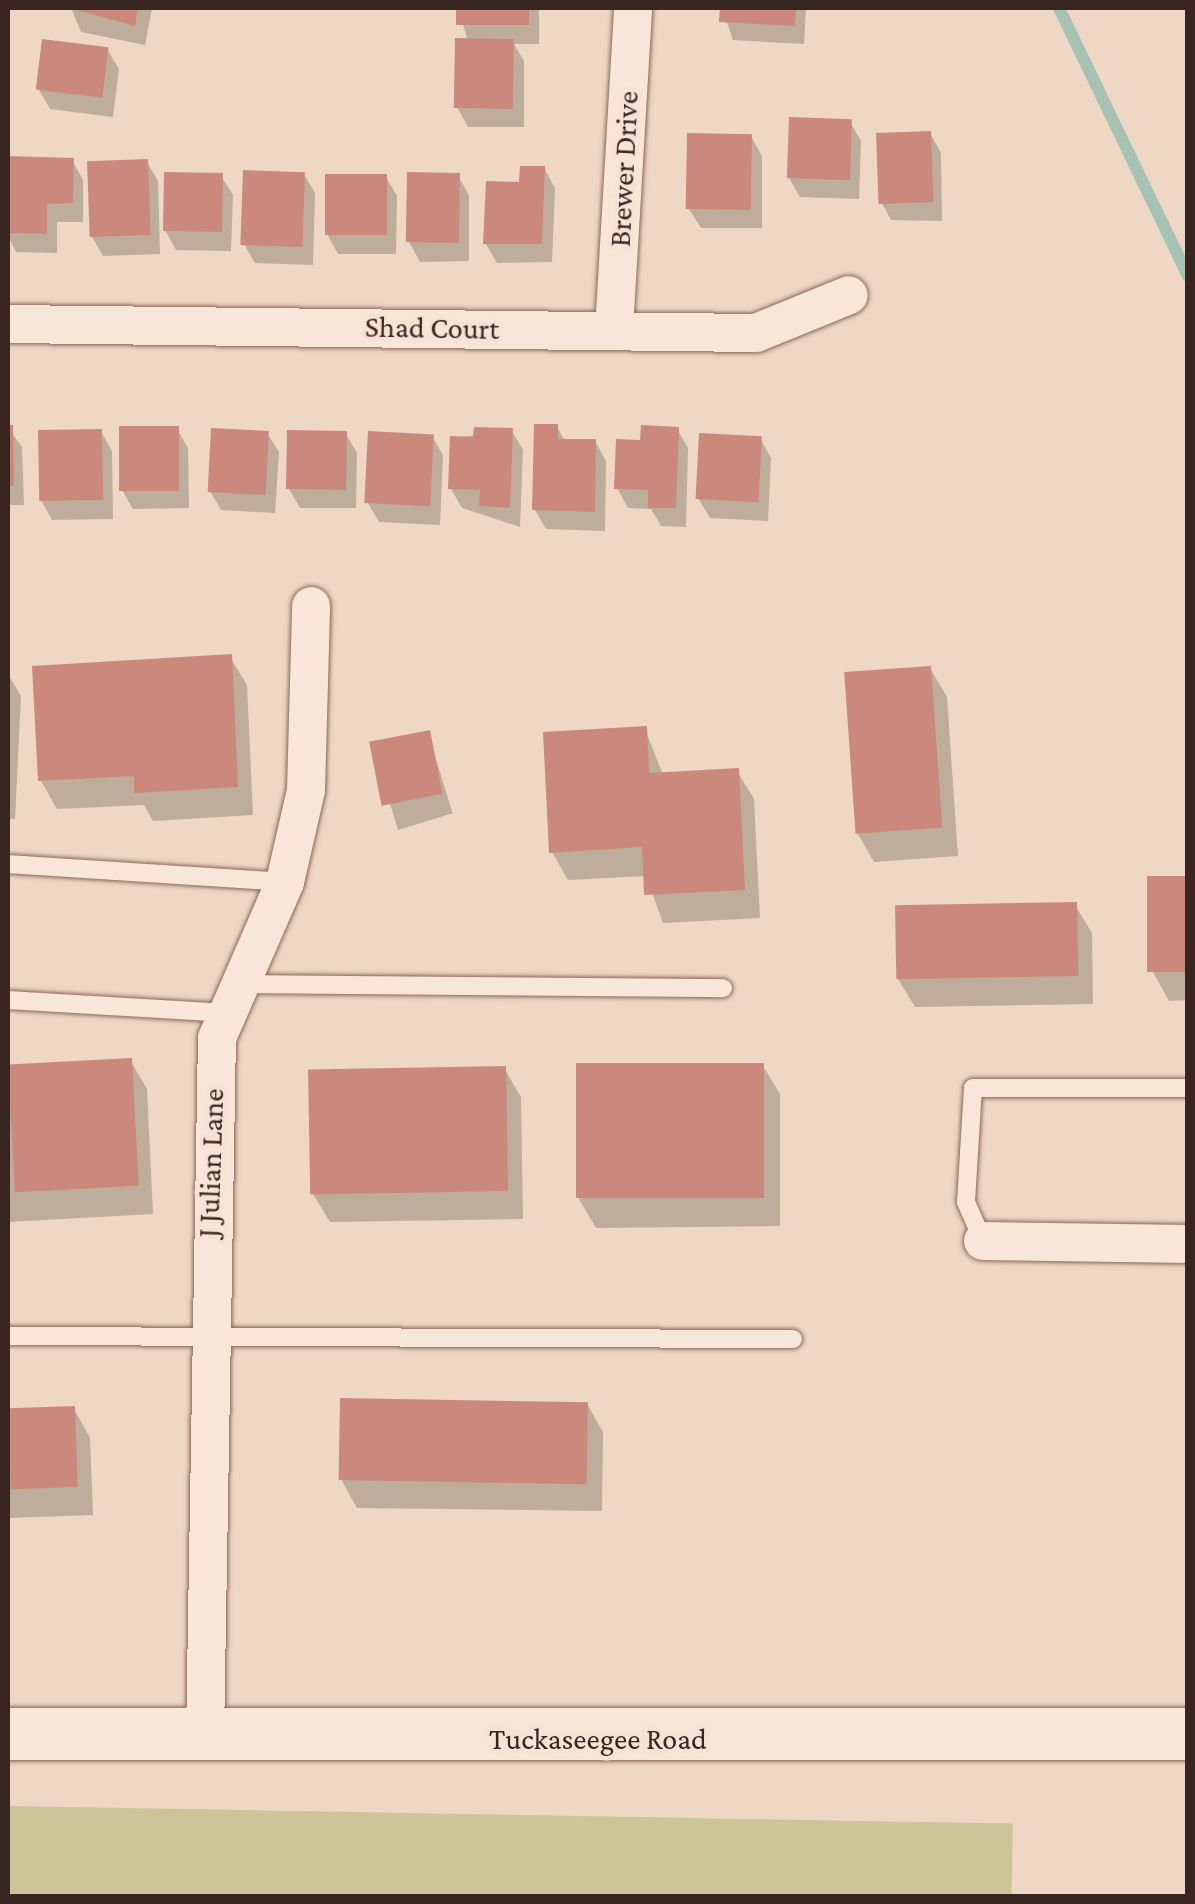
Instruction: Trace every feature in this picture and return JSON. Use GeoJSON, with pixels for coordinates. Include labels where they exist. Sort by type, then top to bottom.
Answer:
{"type":"FeatureCollection","features":[{"type":"Feature","properties":{"kind":"street","name":"Brewer Drive"},"geometry":{"type":"LineString","coordinates":[[614,330],[633,8]]}},
{"type":"Feature","properties":{"kind":"street","name":"Shad Court"},"geometry":{"type":"LineString","coordinates":[[8,324],[756,334],[849,295]]}},
{"type":"Feature","properties":{"kind":"street","name":"J Julian Lane"},"geometry":{"type":"LineString","coordinates":[[205,1737],[208,1150],[217,1038],[285,882],[316,697],[311,606]]}},
{"type":"Feature","properties":{"kind":"street"},"geometry":{"type":"LineString","coordinates":[[983,1241],[1188,1244]]}},
{"type":"Feature","properties":{"kind":"street","name":"Tuckaseegee Road"},"geometry":{"type":"LineString","coordinates":[[8,1734],[1188,1734]]}},
{"type":"Feature","properties":{"kind":"lane"},"geometry":{"type":"LineString","coordinates":[[8,864],[285,882]]}},
{"type":"Feature","properties":{"kind":"lane"},"geometry":{"type":"LineString","coordinates":[[8,1000],[723,988]]}},
{"type":"Feature","properties":{"kind":"lane"},"geometry":{"type":"LineString","coordinates":[[983,1241],[966,1202],[973,1088],[1188,1088]]}},
{"type":"Feature","properties":{"kind":"lane"},"geometry":{"type":"LineString","coordinates":[[8,1336],[793,1339]]}},
{"type":"Feature","properties":{"kind":"shaded area"},"geometry":{"type":"Polygon","coordinates":[[[8,1806],[1013,1824],[1012,1896],[8,1896],[8,1806]]]}},
{"type":"Feature","properties":{"kind":"building"},"geometry":{"type":"Polygon","coordinates":[[[69,8],[138,8],[135,26],[69,8]]]}},
{"type":"Feature","properties":{"kind":"building"},"geometry":{"type":"Polygon","coordinates":[[[456,8],[529,8],[529,25],[456,25],[456,8]]]}},
{"type":"Feature","properties":{"kind":"building"},"geometry":{"type":"Polygon","coordinates":[[[720,8],[796,8],[795,26],[719,22],[720,8]]]}},
{"type":"Feature","properties":{"kind":"building"},"geometry":{"type":"Polygon","coordinates":[[[455,38],[514,39],[513,109],[454,108],[455,38]]]}},
{"type":"Feature","properties":{"kind":"building"},"geometry":{"type":"Polygon","coordinates":[[[42,39],[109,47],[102,98],[36,90],[42,39]]]}},
{"type":"Feature","properties":{"kind":"building"},"geometry":{"type":"Polygon","coordinates":[[[789,117],[852,119],[850,180],[787,178],[789,117]]]}},
{"type":"Feature","properties":{"kind":"building"},"geometry":{"type":"Polygon","coordinates":[[[931,131],[933,202],[879,204],[876,133],[931,131]]]}},
{"type":"Feature","properties":{"kind":"building"},"geometry":{"type":"Polygon","coordinates":[[[687,133],[752,134],[751,210],[686,209],[687,133]]]}},
{"type":"Feature","properties":{"kind":"building"},"geometry":{"type":"Polygon","coordinates":[[[8,156],[74,158],[73,203],[47,204],[47,234],[8,233],[8,156]]]}},
{"type":"Feature","properties":{"kind":"building"},"geometry":{"type":"Polygon","coordinates":[[[148,159],[151,235],[90,237],[87,161],[148,159]]]}},
{"type":"Feature","properties":{"kind":"building"},"geometry":{"type":"Polygon","coordinates":[[[520,166],[545,166],[542,244],[483,244],[486,181],[519,182],[520,166]]]}},
{"type":"Feature","properties":{"kind":"building"},"geometry":{"type":"Polygon","coordinates":[[[243,170],[305,172],[302,247],[240,245],[243,170]]]}},
{"type":"Feature","properties":{"kind":"building"},"geometry":{"type":"Polygon","coordinates":[[[164,172],[223,173],[222,232],[163,231],[164,172]]]}},
{"type":"Feature","properties":{"kind":"building"},"geometry":{"type":"Polygon","coordinates":[[[407,172],[460,173],[459,243],[406,242],[407,172]]]}},
{"type":"Feature","properties":{"kind":"building"},"geometry":{"type":"Polygon","coordinates":[[[325,174],[387,174],[387,235],[325,235],[325,174]]]}},
{"type":"Feature","properties":{"kind":"building"},"geometry":{"type":"Polygon","coordinates":[[[534,424],[558,424],[558,439],[596,439],[595,512],[532,510],[534,424]]]}},
{"type":"Feature","properties":{"kind":"building"},"geometry":{"type":"Polygon","coordinates":[[[8,425],[13,425],[14,486],[8,486],[8,425]]]}},
{"type":"Feature","properties":{"kind":"building"},"geometry":{"type":"Polygon","coordinates":[[[641,425],[679,427],[676,508],[648,508],[648,490],[614,489],[616,439],[640,440],[641,425]]]}},
{"type":"Feature","properties":{"kind":"building"},"geometry":{"type":"Polygon","coordinates":[[[119,426],[179,426],[179,491],[119,491],[119,426]]]}},
{"type":"Feature","properties":{"kind":"building"},"geometry":{"type":"Polygon","coordinates":[[[474,427],[513,428],[510,508],[479,506],[480,490],[448,489],[450,436],[473,437],[474,427]]]}},
{"type":"Feature","properties":{"kind":"building"},"geometry":{"type":"Polygon","coordinates":[[[211,428],[269,431],[266,495],[208,492],[211,428]]]}},
{"type":"Feature","properties":{"kind":"building"},"geometry":{"type":"Polygon","coordinates":[[[102,429],[103,500],[39,501],[38,430],[102,429]]]}},
{"type":"Feature","properties":{"kind":"building"},"geometry":{"type":"Polygon","coordinates":[[[287,430],[347,431],[346,490],[286,489],[287,430]]]}},
{"type":"Feature","properties":{"kind":"building"},"geometry":{"type":"Polygon","coordinates":[[[368,431],[434,434],[430,506],[364,503],[368,431]]]}},
{"type":"Feature","properties":{"kind":"building"},"geometry":{"type":"Polygon","coordinates":[[[699,433],[762,436],[758,502],[696,499],[699,433]]]}},
{"type":"Feature","properties":{"kind":"building"},"geometry":{"type":"Polygon","coordinates":[[[232,654],[238,787],[134,793],[134,776],[38,781],[32,666],[232,654]]]}},
{"type":"Feature","properties":{"kind":"building"},"geometry":{"type":"Polygon","coordinates":[[[931,666],[942,828],[856,834],[844,672],[931,666]]]}},
{"type":"Feature","properties":{"kind":"building"},"geometry":{"type":"Polygon","coordinates":[[[647,726],[649,773],[739,768],[745,890],[644,895],[642,847],[549,853],[543,732],[647,726]]]}},
{"type":"Feature","properties":{"kind":"building"},"geometry":{"type":"Polygon","coordinates":[[[430,730],[442,794],[382,806],[369,742],[430,730]]]}},
{"type":"Feature","properties":{"kind":"building"},"geometry":{"type":"Polygon","coordinates":[[[1147,876],[1188,876],[1188,972],[1147,972],[1147,876]]]}},
{"type":"Feature","properties":{"kind":"building"},"geometry":{"type":"Polygon","coordinates":[[[1077,902],[1078,976],[896,979],[895,905],[1077,902]]]}},
{"type":"Feature","properties":{"kind":"building"},"geometry":{"type":"Polygon","coordinates":[[[132,1058],[139,1186],[15,1192],[8,1064],[132,1058]]]}},
{"type":"Feature","properties":{"kind":"building"},"geometry":{"type":"Polygon","coordinates":[[[576,1063],[764,1063],[764,1198],[576,1198],[576,1063]]]}},
{"type":"Feature","properties":{"kind":"building"},"geometry":{"type":"Polygon","coordinates":[[[506,1066],[508,1191],[310,1194],[308,1069],[506,1066]]]}},
{"type":"Feature","properties":{"kind":"building"},"geometry":{"type":"Polygon","coordinates":[[[340,1398],[588,1402],[587,1484],[339,1480],[340,1398]]]}},
{"type":"Feature","properties":{"kind":"building"},"geometry":{"type":"Polygon","coordinates":[[[75,1406],[78,1487],[11,1489],[8,1408],[75,1406]]]}},
{"type":"Feature","properties":{"kind":"waterway"},"geometry":{"type":"LineString","coordinates":[[1059,8],[1188,276]]}}]}
